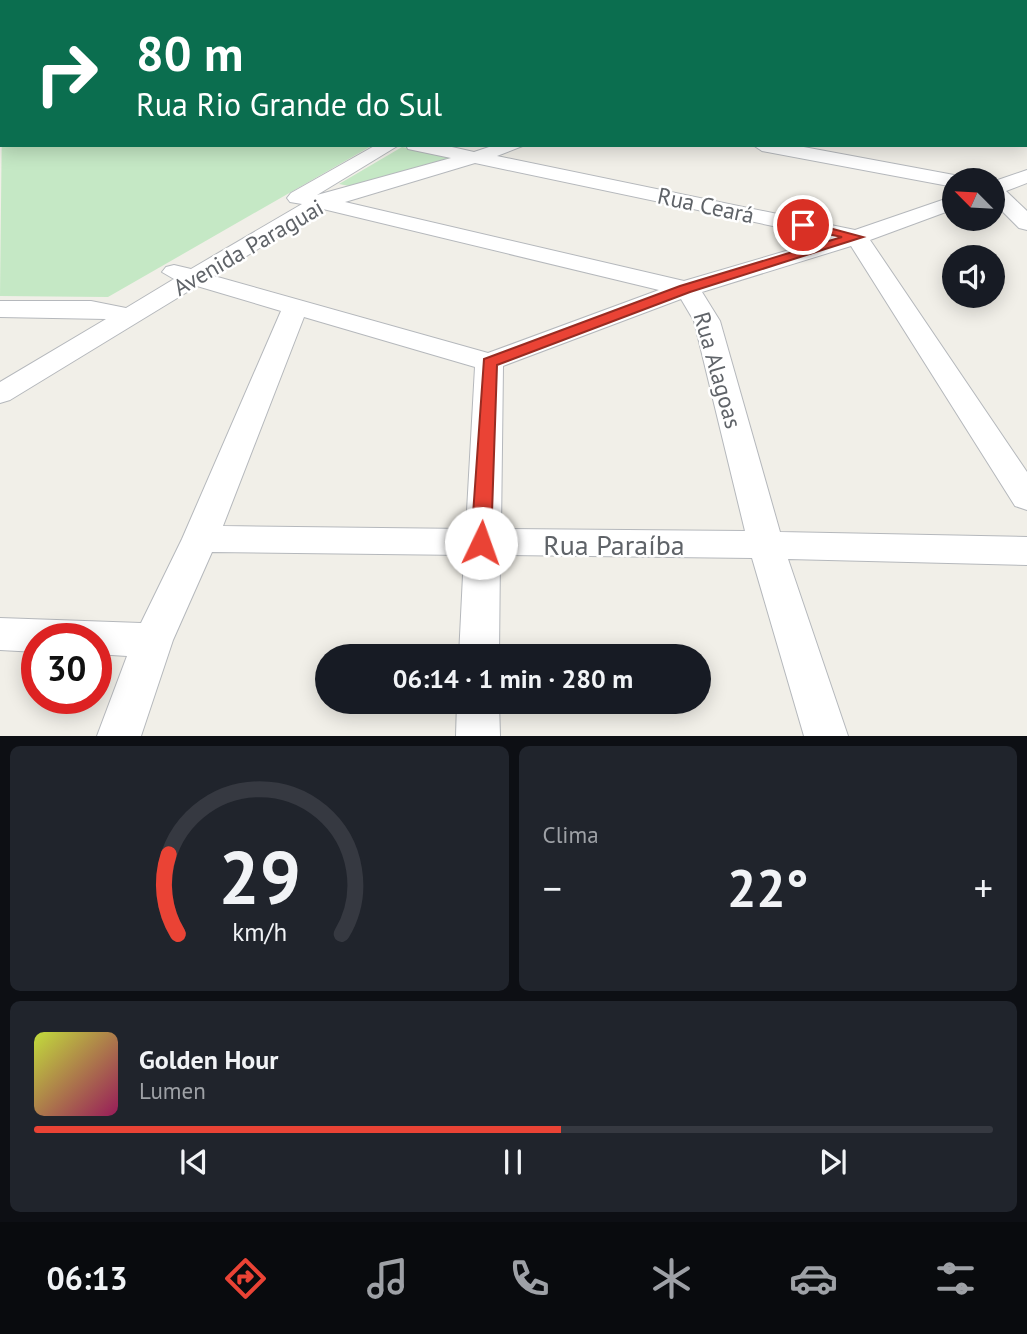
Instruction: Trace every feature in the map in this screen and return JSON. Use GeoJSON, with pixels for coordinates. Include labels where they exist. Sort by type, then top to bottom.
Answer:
{"type":"FeatureCollection","features":[{"type":"Feature","properties":{"kind":"street"},"geometry":{"type":"LineString","coordinates":[[308,200],[387,147]]}},
{"type":"Feature","properties":{"kind":"street","name":"Rua Ceará"},"geometry":{"type":"LineString","coordinates":[[425,147],[857,237]]}},
{"type":"Feature","properties":{"kind":"street","name":"Avenida Paraguai"},"geometry":{"type":"LineString","coordinates":[[0,394],[120,313],[308,200],[510,147]]}},
{"type":"Feature","properties":{"kind":"street"},"geometry":{"type":"LineString","coordinates":[[773,147],[942,179]]}},
{"type":"Feature","properties":{"kind":"street"},"geometry":{"type":"LineString","coordinates":[[1005,184],[1027,176]]}},
{"type":"Feature","properties":{"kind":"street","name":"Rua Alagoas"},"geometry":{"type":"LineString","coordinates":[[308,200],[685,289],[698,301],[707,321],[766,545],[826,736]]}},
{"type":"Feature","properties":{"kind":"street"},"geometry":{"type":"LineString","coordinates":[[1005,202],[1027,223]]}},
{"type":"Feature","properties":{"kind":"street"},"geometry":{"type":"LineString","coordinates":[[183,274],[489,362],[685,289],[857,237],[942,206]]}},
{"type":"Feature","properties":{"kind":"street"},"geometry":{"type":"LineString","coordinates":[[857,237],[1027,498]]}},
{"type":"Feature","properties":{"kind":"street"},"geometry":{"type":"LineString","coordinates":[[119,736],[153,640],[200,539],[296,306]]}},
{"type":"Feature","properties":{"kind":"street"},"geometry":{"type":"LineString","coordinates":[[0,309],[120,313]]}},
{"type":"Feature","properties":{"kind":"street","name":"Avenida Paraguai"},"geometry":{"type":"LineString","coordinates":[[0,374],[120,313]]}},
{"type":"Feature","properties":{"kind":"street"},"geometry":{"type":"LineString","coordinates":[[479,644],[489,362]]}},
{"type":"Feature","properties":{"kind":"street","name":"Rua Paraíba"},"geometry":{"type":"LineString","coordinates":[[200,539],[766,545],[1027,551]]}},
{"type":"Feature","properties":{"kind":"street"},"geometry":{"type":"LineString","coordinates":[[0,634],[153,640]]}},
{"type":"Feature","properties":{"kind":"street"},"geometry":{"type":"LineString","coordinates":[[478,714],[478,736]]}},
{"type":"Feature","properties":{"kind":"green space"},"geometry":{"type":"Polygon","coordinates":[[[2,147],[370,147],[108,297],[0,296],[2,147]]]}},
{"type":"Feature","properties":{"kind":"green space"},"geometry":{"type":"Polygon","coordinates":[[[402,147],[453,158],[349,186],[339,184],[402,147]]]}},
{"type":"Feature","properties":{"kind":"route"},"geometry":{"type":"LineString","coordinates":[[481,543],[489,362],[685,289],[857,237],[803,225]]}}]}
